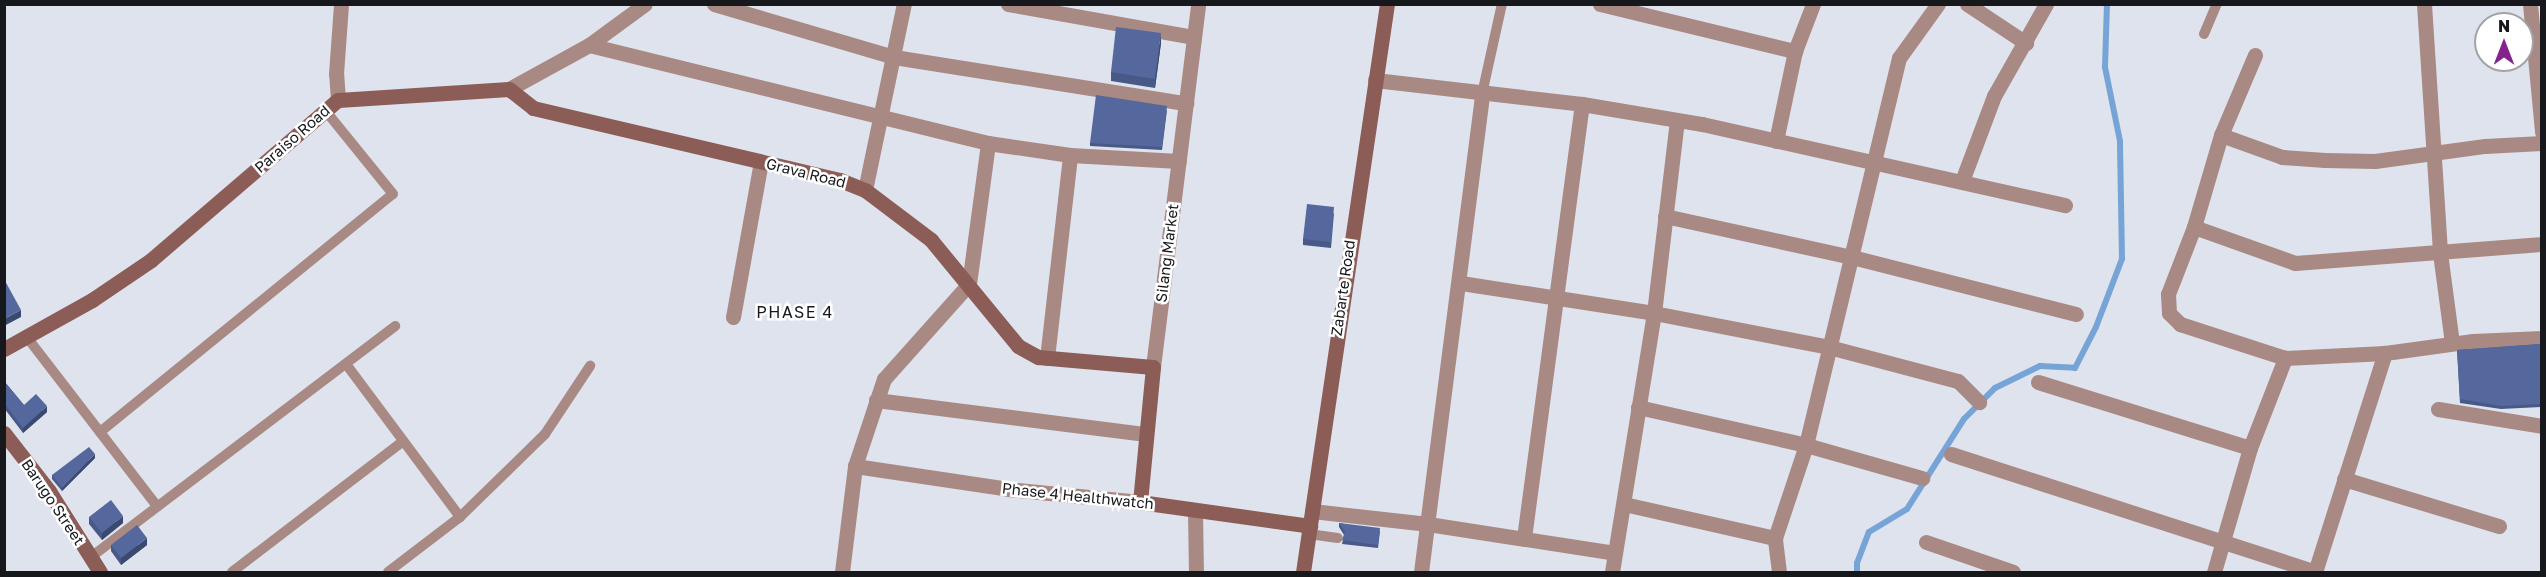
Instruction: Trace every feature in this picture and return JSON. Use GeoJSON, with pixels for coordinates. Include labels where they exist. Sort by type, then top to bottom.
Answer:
{"type":"FeatureCollection","features":[{"type":"Feature","properties":{"kind":"street"},"geometry":{"type":"LineString","coordinates":[[338,100],[336,74],[341,4]]}},
{"type":"Feature","properties":{"kind":"street","name":"Paraiso Road"},"geometry":{"type":"LineString","coordinates":[[4,349],[92,300],[151,260],[338,100],[509,89],[589,45],[645,4]]}},
{"type":"Feature","properties":{"kind":"street"},"geometry":{"type":"LineString","coordinates":[[714,4],[894,57],[1186,103]]}},
{"type":"Feature","properties":{"kind":"street"},"geometry":{"type":"LineString","coordinates":[[865,190],[904,4]]}},
{"type":"Feature","properties":{"kind":"street"},"geometry":{"type":"LineString","coordinates":[[1008,4],[1194,37]]}},
{"type":"Feature","properties":{"kind":"street","name":"Silang Market"},"geometry":{"type":"LineString","coordinates":[[1140,502],[1153,367],[1198,4]]}},
{"type":"Feature","properties":{"kind":"street","name":"Zabarte Road"},"geometry":{"type":"LineString","coordinates":[[1303,573],[1387,4]]}},
{"type":"Feature","properties":{"kind":"street"},"geometry":{"type":"LineString","coordinates":[[1600,4],[1795,51]]}},
{"type":"Feature","properties":{"kind":"street"},"geometry":{"type":"LineString","coordinates":[[1779,573],[1775,537],[1806,444],[1852,257],[1871,165],[1899,58],[1938,4]]}},
{"type":"Feature","properties":{"kind":"street"},"geometry":{"type":"LineString","coordinates":[[1967,4],[2026,43]]}},
{"type":"Feature","properties":{"kind":"street"},"geometry":{"type":"LineString","coordinates":[[1962,181],[1985,115],[2046,4]]}},
{"type":"Feature","properties":{"kind":"street"},"geometry":{"type":"LineString","coordinates":[[2424,4],[2440,253],[2452,343]]}},
{"type":"Feature","properties":{"kind":"street"},"geometry":{"type":"LineString","coordinates":[[2530,4],[2541,132]]}},
{"type":"Feature","properties":{"kind":"street"},"geometry":{"type":"LineString","coordinates":[[1776,141],[1807,7]]}},
{"type":"Feature","properties":{"kind":"street"},"geometry":{"type":"LineString","coordinates":[[589,45],[988,143],[1070,155],[1179,161]]}},
{"type":"Feature","properties":{"kind":"street"},"geometry":{"type":"LineString","coordinates":[[2255,55],[2221,135],[2194,227],[2168,294],[2169,313],[2180,324],[2285,358],[2385,353],[2452,343],[2541,338]]}},
{"type":"Feature","properties":{"kind":"street"},"geometry":{"type":"LineString","coordinates":[[1375,80],[1582,104],[1677,120],[1776,141],[1871,165],[1962,181],[2065,205]]}},
{"type":"Feature","properties":{"kind":"street","name":"Grava Road"},"geometry":{"type":"LineString","coordinates":[[509,89],[533,108],[761,161],[865,190],[924,234],[969,284],[997,324],[1018,346],[1047,358],[1153,367]]}},
{"type":"Feature","properties":{"kind":"street"},"geometry":{"type":"LineString","coordinates":[[1421,573],[1461,283],[1482,94]]}},
{"type":"Feature","properties":{"kind":"street"},"geometry":{"type":"LineString","coordinates":[[1524,538],[1582,104]]}},
{"type":"Feature","properties":{"kind":"street"},"geometry":{"type":"LineString","coordinates":[[1612,573],[1654,313],[1677,120]]}},
{"type":"Feature","properties":{"kind":"street"},"geometry":{"type":"LineString","coordinates":[[2221,135],[2282,157],[2375,161],[2434,155],[2486,146],[2541,143]]}},
{"type":"Feature","properties":{"kind":"street"},"geometry":{"type":"LineString","coordinates":[[842,573],[854,471],[876,400],[890,372],[969,284],[988,143]]}},
{"type":"Feature","properties":{"kind":"street"},"geometry":{"type":"LineString","coordinates":[[1047,358],[1070,155]]}},
{"type":"Feature","properties":{"kind":"street"},"geometry":{"type":"LineString","coordinates":[[733,317],[761,161]]}},
{"type":"Feature","properties":{"kind":"street"},"geometry":{"type":"LineString","coordinates":[[1665,216],[1852,257],[2076,314]]}},
{"type":"Feature","properties":{"kind":"street"},"geometry":{"type":"LineString","coordinates":[[2194,227],[2295,263],[2541,244]]}},
{"type":"Feature","properties":{"kind":"street"},"geometry":{"type":"LineString","coordinates":[[1461,283],[1654,313],[1830,347],[1958,381],[1979,402]]}},
{"type":"Feature","properties":{"kind":"street"},"geometry":{"type":"LineString","coordinates":[[1951,454],[2315,572],[2385,353]]}},
{"type":"Feature","properties":{"kind":"street"},"geometry":{"type":"LineString","coordinates":[[2214,573],[2250,448],[2285,358]]}},
{"type":"Feature","properties":{"kind":"street"},"geometry":{"type":"LineString","coordinates":[[2038,382],[2250,448]]}},
{"type":"Feature","properties":{"kind":"street"},"geometry":{"type":"LineString","coordinates":[[876,400],[1146,434]]}},
{"type":"Feature","properties":{"kind":"street"},"geometry":{"type":"LineString","coordinates":[[1638,406],[1806,444],[1922,478]]}},
{"type":"Feature","properties":{"kind":"street"},"geometry":{"type":"LineString","coordinates":[[2438,409],[2541,426]]}},
{"type":"Feature","properties":{"kind":"street","name":"Barugo Street"},"geometry":{"type":"LineString","coordinates":[[4,433],[49,490],[100,573]]}},
{"type":"Feature","properties":{"kind":"street","name":"Phase 4 Healthwatch"},"geometry":{"type":"LineString","coordinates":[[854,471],[1140,502],[1195,511],[1311,524]]}},
{"type":"Feature","properties":{"kind":"street"},"geometry":{"type":"LineString","coordinates":[[2344,479],[2499,526]]}},
{"type":"Feature","properties":{"kind":"street"},"geometry":{"type":"LineString","coordinates":[[1624,504],[1775,537]]}},
{"type":"Feature","properties":{"kind":"street"},"geometry":{"type":"LineString","coordinates":[[1195,511],[1196,573]]}},
{"type":"Feature","properties":{"kind":"street"},"geometry":{"type":"LineString","coordinates":[[1311,524],[1428,524],[1615,553]]}},
{"type":"Feature","properties":{"kind":"street"},"geometry":{"type":"LineString","coordinates":[[1926,542],[2013,573]]}},
{"type":"Feature","properties":{"kind":"lane"},"geometry":{"type":"LineString","coordinates":[[1482,94],[1502,4]]}},
{"type":"Feature","properties":{"kind":"lane"},"geometry":{"type":"LineString","coordinates":[[2204,34],[2217,4]]}},
{"type":"Feature","properties":{"kind":"lane"},"geometry":{"type":"LineString","coordinates":[[100,432],[393,194],[325,110]]}},
{"type":"Feature","properties":{"kind":"lane"},"geometry":{"type":"LineString","coordinates":[[91,557],[395,326]]}},
{"type":"Feature","properties":{"kind":"lane"},"geometry":{"type":"LineString","coordinates":[[26,336],[157,506]]}},
{"type":"Feature","properties":{"kind":"lane"},"geometry":{"type":"LineString","coordinates":[[345,364],[460,517]]}},
{"type":"Feature","properties":{"kind":"lane"},"geometry":{"type":"LineString","coordinates":[[388,573],[460,517],[545,434],[590,366]]}},
{"type":"Feature","properties":{"kind":"lane"},"geometry":{"type":"LineString","coordinates":[[232,573],[402,442]]}},
{"type":"Feature","properties":{"kind":"lane"},"geometry":{"type":"LineString","coordinates":[[1311,524],[1338,538]]}},
{"type":"Feature","properties":{"kind":"building"},"geometry":{"type":"Polygon","coordinates":[[[1116,27],[1161,33],[1155,79],[1111,72],[1116,27]]]}},
{"type":"Feature","properties":{"kind":"building"},"geometry":{"type":"Polygon","coordinates":[[[1096,95],[1167,106],[1162,147],[1090,143],[1096,95]]]}},
{"type":"Feature","properties":{"kind":"building"},"geometry":{"type":"Polygon","coordinates":[[[1307,204],[1334,207],[1331,242],[1303,239],[1307,204]]]}},
{"type":"Feature","properties":{"kind":"building"},"geometry":{"type":"Polygon","coordinates":[[[4,279],[21,310],[4,319],[4,279]]]}},
{"type":"Feature","properties":{"kind":"building"},"geometry":{"type":"Polygon","coordinates":[[[2541,344],[2541,404],[2501,406],[2460,399],[2457,350],[2541,344]]]}},
{"type":"Feature","properties":{"kind":"building"},"geometry":{"type":"Polygon","coordinates":[[[4,381],[24,405],[36,394],[47,406],[23,428],[4,403],[4,381]]]}},
{"type":"Feature","properties":{"kind":"building"},"geometry":{"type":"Polygon","coordinates":[[[89,447],[95,454],[62,488],[52,475],[89,447]]]}},
{"type":"Feature","properties":{"kind":"building"},"geometry":{"type":"Polygon","coordinates":[[[111,500],[123,516],[102,533],[89,517],[111,500]]]}},
{"type":"Feature","properties":{"kind":"building"},"geometry":{"type":"Polygon","coordinates":[[[1339,523],[1380,528],[1378,545],[1342,540],[1345,532],[1339,523]]]}},
{"type":"Feature","properties":{"kind":"building"},"geometry":{"type":"Polygon","coordinates":[[[137,525],[147,538],[121,558],[111,545],[137,525]]]}},
{"type":"Feature","properties":{"kind":"waterway"},"geometry":{"type":"LineString","coordinates":[[1857,572],[1857,563],[1869,532],[1907,509],[1964,419],[1995,388],[2040,366],[2075,368],[2096,327],[2122,259],[2120,141],[2105,67],[2107,4]]}},
{"type":"Feature","properties":{"kind":"district","name":"PHASE 4"},"geometry":{"type":"Point","coordinates":[795,312]}}]}
